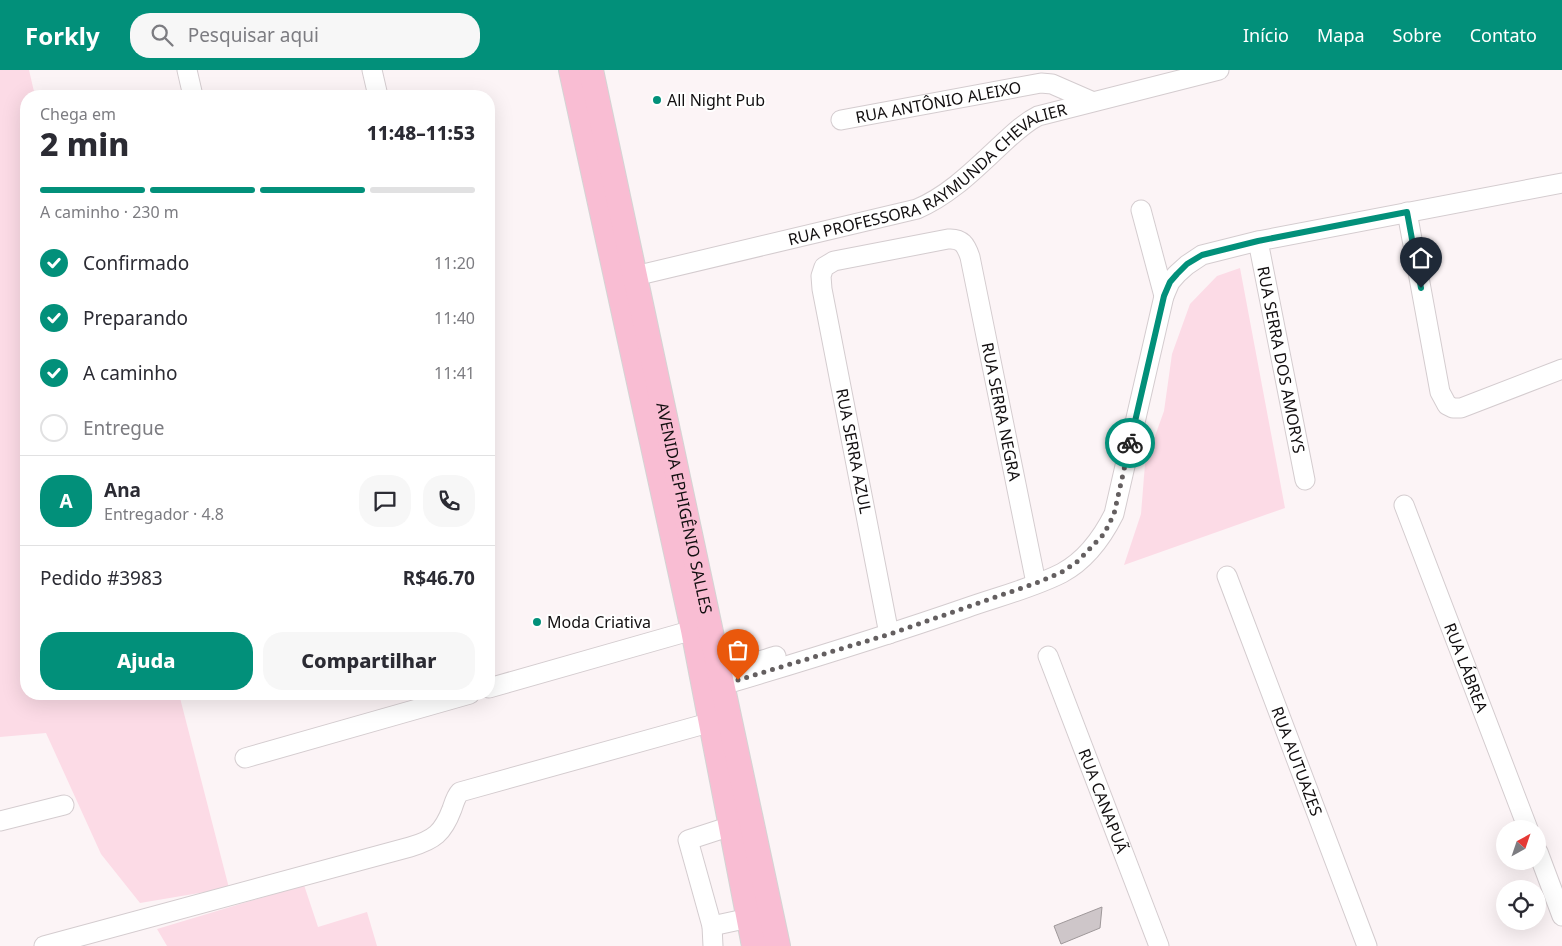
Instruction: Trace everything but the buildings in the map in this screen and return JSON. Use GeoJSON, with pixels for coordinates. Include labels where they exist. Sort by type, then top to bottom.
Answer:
{"type":"FeatureCollection","features":[{"type":"Feature","properties":{"kind":"main road","name":"AVENIDA EPHIGÊNIO SALLES"},"geometry":{"type":"LineString","coordinates":[[570,70],[693,630],[754,946]]}},
{"type":"Feature","properties":{"kind":"main road","name":"AVENIDA EPHIGÊNIO SALLES"},"geometry":{"type":"LineString","coordinates":[[592,70],[778,946]]}},
{"type":"Feature","properties":{"kind":"street"},"geometry":{"type":"LineString","coordinates":[[188,70],[192,90]]}},
{"type":"Feature","properties":{"kind":"street"},"geometry":{"type":"LineString","coordinates":[[372,70],[377,90]]}},
{"type":"Feature","properties":{"kind":"street","name":"RUA PROFESSORA RAYMUNDA CHEVALIER"},"geometry":{"type":"LineString","coordinates":[[635,276],[917,209],[956,186],[1032,118],[1091,101],[1219,70]]}},
{"type":"Feature","properties":{"kind":"street","name":"RUA ANTÔNIO ALEIXO"},"geometry":{"type":"LineString","coordinates":[[841,120],[1041,83],[1052,84],[1091,101]]}},
{"type":"Feature","properties":{"kind":"street"},"geometry":{"type":"LineString","coordinates":[[723,685],[890,634],[1036,583],[1062,572],[1078,561],[1104,534],[1114,514],[1164,296],[1170,282],[1177,274],[1187,264],[1202,255],[1258,241],[1407,212],[1561,188]]}},
{"type":"Feature","properties":{"kind":"street"},"geometry":{"type":"LineString","coordinates":[[1141,210],[1164,296]]}},
{"type":"Feature","properties":{"kind":"street"},"geometry":{"type":"LineString","coordinates":[[1407,212],[1434,365],[1440,392],[1448,405],[1453,408],[1461,408],[1562,369]]}},
{"type":"Feature","properties":{"kind":"street","name":"RUA SERRA AZUL"},"geometry":{"type":"LineString","coordinates":[[890,634],[821,276],[824,267],[834,261],[948,239],[956,238],[962,241]]}},
{"type":"Feature","properties":{"kind":"street","name":"RUA SERRA NEGRA"},"geometry":{"type":"LineString","coordinates":[[962,241],[970,257],[1036,583]]}},
{"type":"Feature","properties":{"kind":"street","name":"RUA SERRA DOS AMORYS"},"geometry":{"type":"LineString","coordinates":[[1258,241],[1305,480]]}},
{"type":"Feature","properties":{"kind":"street","name":"RUA LÁBREA"},"geometry":{"type":"LineString","coordinates":[[1404,505],[1525,820]]}},
{"type":"Feature","properties":{"kind":"street","name":"RUA AUTUAZES"},"geometry":{"type":"LineString","coordinates":[[1228,576],[1367,946]]}},
{"type":"Feature","properties":{"kind":"street"},"geometry":{"type":"LineString","coordinates":[[495,686],[693,630]]}},
{"type":"Feature","properties":{"kind":"street"},"geometry":{"type":"LineString","coordinates":[[716,655],[722,662],[730,666],[780,656],[802,661]]}},
{"type":"Feature","properties":{"kind":"street","name":"RUA CANAPUÃ"},"geometry":{"type":"LineString","coordinates":[[1048,656],[1159,946]]}},
{"type":"Feature","properties":{"kind":"street"},"geometry":{"type":"LineString","coordinates":[[245,758],[449,700]]}},
{"type":"Feature","properties":{"kind":"street"},"geometry":{"type":"LineString","coordinates":[[44,946],[423,843],[434,838],[443,829],[458,793],[712,722]]}},
{"type":"Feature","properties":{"kind":"street"},"geometry":{"type":"LineString","coordinates":[[0,821],[64,805]]}},
{"type":"Feature","properties":{"kind":"street"},"geometry":{"type":"LineString","coordinates":[[713,946],[712,926],[688,840],[732,826]]}},
{"type":"Feature","properties":{"kind":"street"},"geometry":{"type":"LineString","coordinates":[[1545,870],[1562,916]]}},
{"type":"Feature","properties":{"kind":"street"},"geometry":{"type":"LineString","coordinates":[[712,926],[749,918]]}},
{"type":"Feature","properties":{"kind":"shaded area"},"geometry":{"type":"Polygon","coordinates":[[[0,70],[29,70],[34,90],[20,90],[20,700],[181,700],[229,888],[140,903],[101,854],[46,733],[0,737],[0,70]]]}},
{"type":"Feature","properties":{"kind":"shaded area"},"geometry":{"type":"Polygon","coordinates":[[[1240,268],[1285,508],[1124,565],[1141,514],[1145,464],[1164,411],[1172,354],[1190,304],[1217,276],[1240,268]]]}},
{"type":"Feature","properties":{"kind":"shaded area"},"geometry":{"type":"Polygon","coordinates":[[[304,885],[318,927],[367,912],[377,946],[167,946],[157,929],[304,885]]]}},
{"type":"Feature","properties":{"kind":"way so far"},"geometry":{"type":"LineString","coordinates":[[738,680],[890,634],[1036,583],[1062,572],[1078,561],[1104,534],[1114,514],[1130,443]]}},
{"type":"Feature","properties":{"kind":"place","name":"All Night Pub"},"geometry":{"type":"Point","coordinates":[657,100]}},
{"type":"Feature","properties":{"kind":"place","name":"Moda Criativa"},"geometry":{"type":"Point","coordinates":[537,622]}},
{"type":"Feature","properties":{"kind":"route"},"geometry":{"type":"LineString","coordinates":[[1130,443],[1164,296],[1170,282],[1177,274],[1187,264],[1202,255],[1258,241],[1407,212],[1421,288]]}}]}
